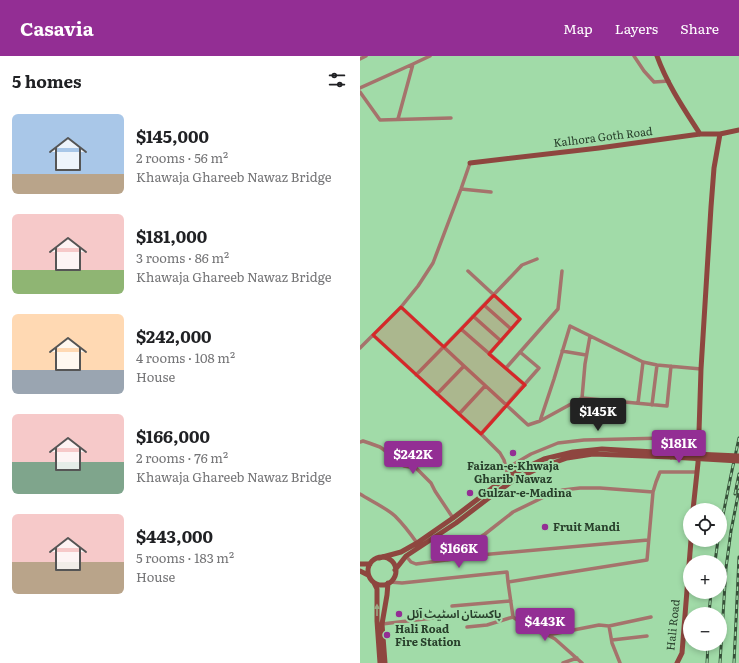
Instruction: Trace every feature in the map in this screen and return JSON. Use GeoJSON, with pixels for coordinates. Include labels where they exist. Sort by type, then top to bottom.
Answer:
{"type":"FeatureCollection","features":[{"type":"Feature","properties":{"kind":"street"},"geometry":{"type":"LineString","coordinates":[[360,59],[366,56]]}},
{"type":"Feature","properties":{"kind":"street"},"geometry":{"type":"LineString","coordinates":[[360,88],[430,56]]}},
{"type":"Feature","properties":{"kind":"street"},"geometry":{"type":"LineString","coordinates":[[634,56],[644,72],[654,82],[668,81]]}},
{"type":"Feature","properties":{"kind":"street"},"geometry":{"type":"LineString","coordinates":[[657,56],[668,81],[700,134]]}},
{"type":"Feature","properties":{"kind":"street"},"geometry":{"type":"LineString","coordinates":[[398,119],[413,64]]}},
{"type":"Feature","properties":{"kind":"street"},"geometry":{"type":"LineString","coordinates":[[360,92],[380,120],[451,118]]}},
{"type":"Feature","properties":{"kind":"street","name":"Kalhora Goth Road"},"geometry":{"type":"LineString","coordinates":[[470,163],[700,134],[720,134],[739,130]]}},
{"type":"Feature","properties":{"kind":"street"},"geometry":{"type":"LineString","coordinates":[[695,503],[698,463],[701,369],[711,207],[714,168],[720,134]]}},
{"type":"Feature","properties":{"kind":"street"},"geometry":{"type":"LineString","coordinates":[[360,348],[401,307],[418,286],[433,263],[470,163]]}},
{"type":"Feature","properties":{"kind":"street"},"geometry":{"type":"LineString","coordinates":[[461,189],[491,192]]}},
{"type":"Feature","properties":{"kind":"street"},"geometry":{"type":"LineString","coordinates":[[416,375],[522,265],[537,259]]}},
{"type":"Feature","properties":{"kind":"street"},"geometry":{"type":"LineString","coordinates":[[468,271],[520,319],[489,354]]}},
{"type":"Feature","properties":{"kind":"street"},"geometry":{"type":"LineString","coordinates":[[506,368],[558,309],[562,271]]}},
{"type":"Feature","properties":{"kind":"street"},"geometry":{"type":"LineString","coordinates":[[484,305],[511,329]]}},
{"type":"Feature","properties":{"kind":"street"},"geometry":{"type":"LineString","coordinates":[[401,307],[528,424],[540,421],[582,398],[668,406],[671,366]]}},
{"type":"Feature","properties":{"kind":"street"},"geometry":{"type":"LineString","coordinates":[[474,316],[501,341]]}},
{"type":"Feature","properties":{"kind":"street"},"geometry":{"type":"LineString","coordinates":[[540,421],[570,326],[643,362],[701,369]]}},
{"type":"Feature","properties":{"kind":"street"},"geometry":{"type":"LineString","coordinates":[[461,330],[525,385]]}},
{"type":"Feature","properties":{"kind":"street"},"geometry":{"type":"LineString","coordinates":[[374,335],[500,453],[507,468],[508,476]]}},
{"type":"Feature","properties":{"kind":"street"},"geometry":{"type":"LineString","coordinates":[[582,398],[586,355],[590,336]]}},
{"type":"Feature","properties":{"kind":"street"},"geometry":{"type":"LineString","coordinates":[[562,351],[586,355]]}},
{"type":"Feature","properties":{"kind":"street"},"geometry":{"type":"LineString","coordinates":[[481,434],[539,368],[520,352]]}},
{"type":"Feature","properties":{"kind":"street"},"geometry":{"type":"LineString","coordinates":[[638,403],[643,362]]}},
{"type":"Feature","properties":{"kind":"street"},"geometry":{"type":"LineString","coordinates":[[652,405],[658,365]]}},
{"type":"Feature","properties":{"kind":"street"},"geometry":{"type":"LineString","coordinates":[[437,394],[464,366]]}},
{"type":"Feature","properties":{"kind":"street"},"geometry":{"type":"LineString","coordinates":[[459,414],[485,386]]}},
{"type":"Feature","properties":{"kind":"street"},"geometry":{"type":"LineString","coordinates":[[360,438],[361,442],[380,447],[396,462],[404,466],[416,468],[431,483],[434,491],[452,518]]}},
{"type":"Feature","properties":{"kind":"street"},"geometry":{"type":"LineString","coordinates":[[507,468],[532,454],[558,443],[584,440],[665,438],[699,439]]}},
{"type":"Feature","properties":{"kind":"street"},"geometry":{"type":"LineString","coordinates":[[368,575],[372,561],[401,552],[417,543],[508,476],[544,459],[573,452],[602,449],[739,461]]}},
{"type":"Feature","properties":{"kind":"street"},"geometry":{"type":"LineString","coordinates":[[395,570],[406,556],[456,523],[514,480],[539,468],[567,458],[593,454],[739,456]]}},
{"type":"Feature","properties":{"kind":"street"},"geometry":{"type":"LineString","coordinates":[[508,582],[646,560],[653,492],[660,472],[697,472]]}},
{"type":"Feature","properties":{"kind":"street"},"geometry":{"type":"LineString","coordinates":[[446,560],[485,534],[513,512],[550,494],[563,490],[586,488],[653,492]]}},
{"type":"Feature","properties":{"kind":"street"},"geometry":{"type":"LineString","coordinates":[[360,494],[394,515],[417,543]]}},
{"type":"Feature","properties":{"kind":"street"},"geometry":{"type":"LineString","coordinates":[[406,556],[416,564],[469,556],[648,540]]}},
{"type":"Feature","properties":{"kind":"street","name":"Hali Road"},"geometry":{"type":"LineString","coordinates":[[676,663],[682,653],[690,547]]}},
{"type":"Feature","properties":{"kind":"street"},"geometry":{"type":"LineString","coordinates":[[379,558],[384,557],[388,559],[392,562],[395,570],[393,579],[389,583],[382,624],[385,663]]}},
{"type":"Feature","properties":{"kind":"street"},"geometry":{"type":"LineString","coordinates":[[360,564],[370,564]]}},
{"type":"Feature","properties":{"kind":"street"},"geometry":{"type":"LineString","coordinates":[[360,571],[368,575],[377,589],[376,621],[380,663]]}},
{"type":"Feature","properties":{"kind":"street"},"geometry":{"type":"LineString","coordinates":[[373,582],[382,585],[389,583],[402,583],[507,572],[513,617],[531,630],[556,639],[582,663]]}},
{"type":"Feature","properties":{"kind":"street"},"geometry":{"type":"LineString","coordinates":[[452,606],[511,601]]}},
{"type":"Feature","properties":{"kind":"street"},"geometry":{"type":"LineString","coordinates":[[467,627],[488,625],[513,617]]}},
{"type":"Feature","properties":{"kind":"street"},"geometry":{"type":"LineString","coordinates":[[547,635],[599,625],[609,626],[651,617]]}},
{"type":"Feature","properties":{"kind":"street"},"geometry":{"type":"LineString","coordinates":[[382,624],[433,618]]}},
{"type":"Feature","properties":{"kind":"street"},"geometry":{"type":"LineString","coordinates":[[609,626],[620,663]]}},
{"type":"Feature","properties":{"kind":"street"},"geometry":{"type":"LineString","coordinates":[[612,640],[647,636]]}},
{"type":"Feature","properties":{"kind":"street"},"geometry":{"type":"LineString","coordinates":[[563,663],[577,658]]}},
{"type":"Feature","properties":{"kind":"highlighted area"},"geometry":{"type":"Polygon","coordinates":[[[494,295],[520,319],[489,354],[525,385],[481,434],[373,335],[401,307],[444,347],[494,295]]]}},
{"type":"Feature","properties":{"kind":"railway"},"geometry":{"type":"LineString","coordinates":[[725,503],[739,438]]}},
{"type":"Feature","properties":{"kind":"railway"},"geometry":{"type":"LineString","coordinates":[[735,494],[739,474]]}},
{"type":"Feature","properties":{"kind":"railway"},"geometry":{"type":"LineString","coordinates":[[720,663],[726,568],[739,490]]}},
{"type":"Feature","properties":{"kind":"railway"},"geometry":{"type":"LineString","coordinates":[[716,555],[717,547]]}},
{"type":"Feature","properties":{"kind":"railway"},"geometry":{"type":"LineString","coordinates":[[734,663],[739,557]]}},
{"type":"Feature","properties":{"kind":"railway"},"geometry":{"type":"LineString","coordinates":[[710,599],[710,607]]}},
{"type":"Feature","properties":{"kind":"railway"},"geometry":{"type":"LineString","coordinates":[[707,663],[708,651]]}},
{"type":"Feature","properties":{"kind":"place","name":"Faizan-e-Khwaja Gharib Nawaz"},"geometry":{"type":"Point","coordinates":[513,453]}},
{"type":"Feature","properties":{"kind":"place","name":"Gulzar-e-Madina"},"geometry":{"type":"Point","coordinates":[470,493]}},
{"type":"Feature","properties":{"kind":"place","name":"Fruit Mandi"},"geometry":{"type":"Point","coordinates":[545,527]}},
{"type":"Feature","properties":{"kind":"place","name":"پاکستان اسٹیٹ آئل"},"geometry":{"type":"Point","coordinates":[399,614]}},
{"type":"Feature","properties":{"kind":"place","name":"Hali Road Fire Station"},"geometry":{"type":"Point","coordinates":[387,635]}}]}
